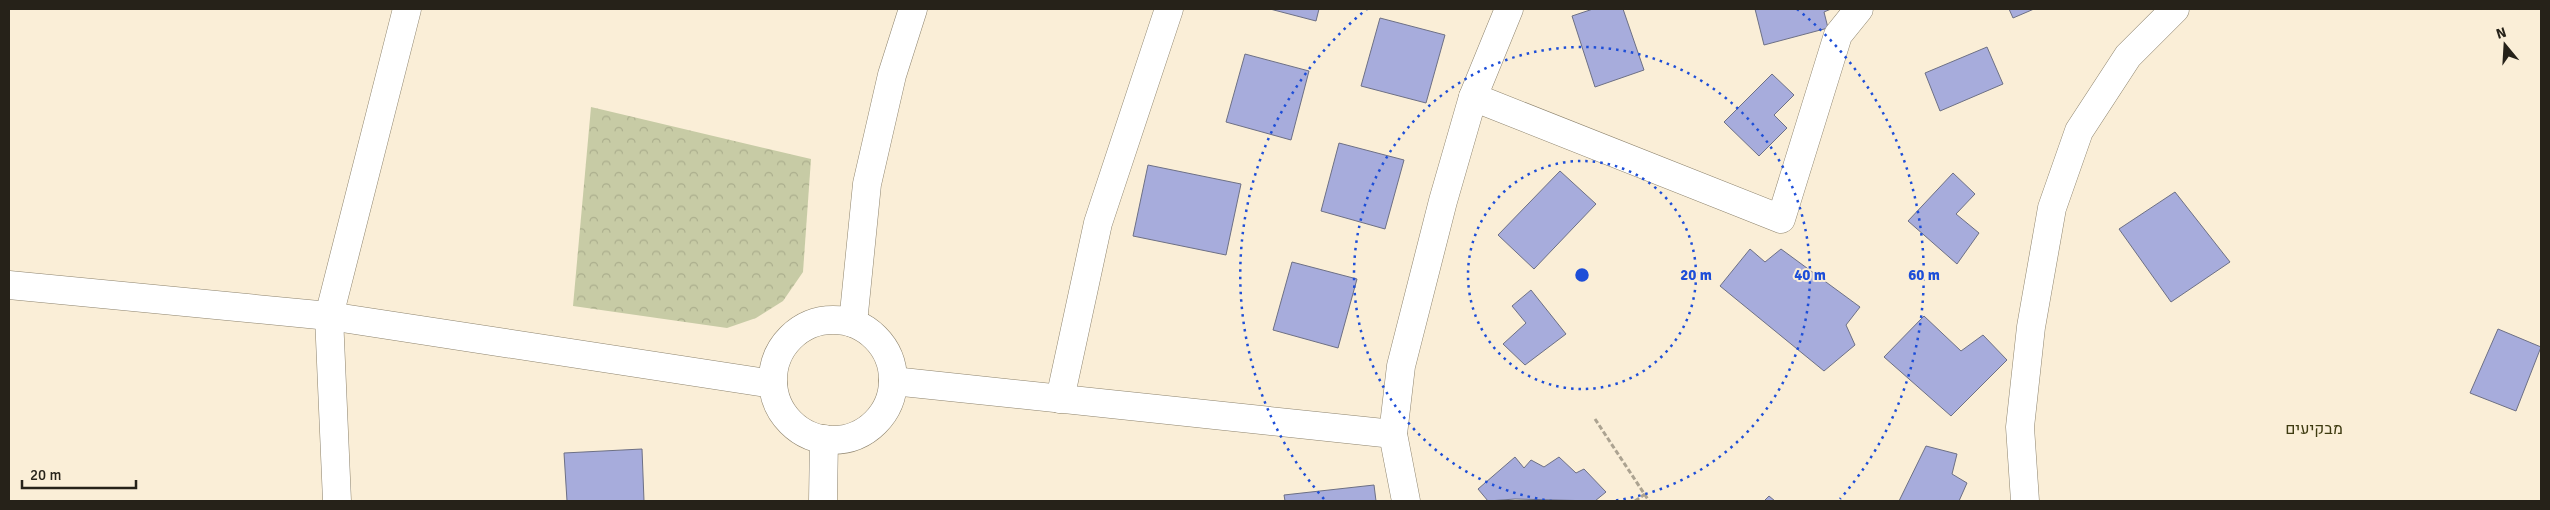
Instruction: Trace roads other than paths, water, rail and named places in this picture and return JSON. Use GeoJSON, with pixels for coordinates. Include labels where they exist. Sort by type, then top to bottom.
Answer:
{"type":"FeatureCollection","features":[{"type":"Feature","properties":{"kind":"street"},"geometry":{"type":"LineString","coordinates":[[337,501],[329,316],[407,9]]}},
{"type":"Feature","properties":{"kind":"street"},"geometry":{"type":"LineString","coordinates":[[853,323],[867,184],[892,75],[913,9]]}},
{"type":"Feature","properties":{"kind":"street"},"geometry":{"type":"LineString","coordinates":[[1060,399],[1098,223],[1169,9]]}},
{"type":"Feature","properties":{"kind":"street"},"geometry":{"type":"LineString","coordinates":[[1406,501],[1393,434],[1401,366],[1443,201],[1473,97],[1510,9]]}},
{"type":"Feature","properties":{"kind":"street"},"geometry":{"type":"LineString","coordinates":[[1473,97],[1780,220],[1838,35],[1859,9]]}},
{"type":"Feature","properties":{"kind":"street"},"geometry":{"type":"LineString","coordinates":[[2025,501],[2020,427],[2031,327],[2052,208],[2079,131],[2128,56],[2175,9]]}},
{"type":"Feature","properties":{"kind":"street"},"geometry":{"type":"LineString","coordinates":[[9,285],[329,316],[773,384]]}},
{"type":"Feature","properties":{"kind":"street"},"geometry":{"type":"LineString","coordinates":[[834,320],[853,323],[870,332],[883,346],[891,363],[893,381],[890,400],[881,416],[868,429],[852,437],[833,440],[824,439],[799,429],[786,417],[777,401],[773,384],[775,364],[784,346],[797,332],[815,323],[834,320]]}},
{"type":"Feature","properties":{"kind":"street"},"geometry":{"type":"LineString","coordinates":[[893,381],[1393,434]]}},
{"type":"Feature","properties":{"kind":"street"},"geometry":{"type":"LineString","coordinates":[[823,501],[824,439]]}},
{"type":"Feature","properties":{"kind":"district","name":"מבקיעים"},"geometry":{"type":"Point","coordinates":[2314,429]}}]}
